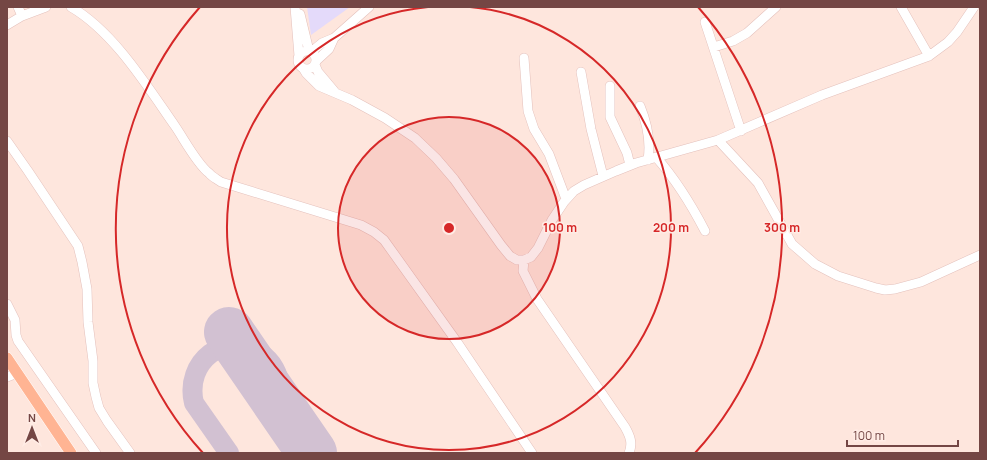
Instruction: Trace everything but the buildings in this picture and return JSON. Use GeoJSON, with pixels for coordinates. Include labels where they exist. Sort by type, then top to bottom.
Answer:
{"type":"FeatureCollection","features":[{"type":"Feature","properties":{"kind":"main road"},"geometry":{"type":"LineString","coordinates":[[7,358],[12,375],[71,453]]}},
{"type":"Feature","properties":{"kind":"street"},"geometry":{"type":"LineString","coordinates":[[18,7],[22,16]]}},
{"type":"Feature","properties":{"kind":"street"},"geometry":{"type":"LineString","coordinates":[[7,25],[22,16],[46,7]]}},
{"type":"Feature","properties":{"kind":"street"},"geometry":{"type":"LineString","coordinates":[[71,7],[81,12],[122,52],[207,173],[221,182],[361,225],[374,232],[384,240],[457,342],[532,453]]}},
{"type":"Feature","properties":{"kind":"street"},"geometry":{"type":"LineString","coordinates":[[296,7],[302,20],[310,52]]}},
{"type":"Feature","properties":{"kind":"street"},"geometry":{"type":"LineString","coordinates":[[296,7],[299,56],[298,62],[306,73],[319,86],[352,100],[385,118],[415,138],[436,158],[454,179],[500,245],[510,256],[517,260],[531,258],[538,248],[552,220],[566,200],[584,185],[630,165],[718,140],[822,95],[929,56],[948,42],[974,7]]}},
{"type":"Feature","properties":{"kind":"street"},"geometry":{"type":"LineString","coordinates":[[714,47],[733,41],[747,33],[776,7]]}},
{"type":"Feature","properties":{"kind":"street"},"geometry":{"type":"LineString","coordinates":[[900,7],[929,56]]}},
{"type":"Feature","properties":{"kind":"street"},"geometry":{"type":"LineString","coordinates":[[310,52],[322,43],[334,38],[365,8]]}},
{"type":"Feature","properties":{"kind":"street"},"geometry":{"type":"LineString","coordinates":[[706,22],[741,130]]}},
{"type":"Feature","properties":{"kind":"street"},"geometry":{"type":"LineString","coordinates":[[303,68],[309,69],[316,63],[329,49],[334,38]]}},
{"type":"Feature","properties":{"kind":"street"},"geometry":{"type":"LineString","coordinates":[[299,56],[304,52],[310,52],[315,55],[316,63],[323,79],[336,94]]}},
{"type":"Feature","properties":{"kind":"street"},"geometry":{"type":"LineString","coordinates":[[524,58],[528,111],[534,129],[549,154],[566,200]]}},
{"type":"Feature","properties":{"kind":"street"},"geometry":{"type":"LineString","coordinates":[[581,72],[591,129],[602,176]]}},
{"type":"Feature","properties":{"kind":"street"},"geometry":{"type":"LineString","coordinates":[[610,86],[610,117],[627,153],[630,165]]}},
{"type":"Feature","properties":{"kind":"street"},"geometry":{"type":"LineString","coordinates":[[640,106],[649,137],[652,159],[673,176],[705,231]]}},
{"type":"Feature","properties":{"kind":"street"},"geometry":{"type":"LineString","coordinates":[[718,140],[758,183],[792,244],[815,264],[838,276],[871,287],[885,290],[894,289],[921,282],[980,255]]}},
{"type":"Feature","properties":{"kind":"street"},"geometry":{"type":"LineString","coordinates":[[7,141],[78,246],[87,289],[88,322],[93,361],[93,383],[96,397],[99,408],[130,453]]}},
{"type":"Feature","properties":{"kind":"street"},"geometry":{"type":"LineString","coordinates":[[524,260],[523,271],[537,299],[628,432],[631,438],[631,448],[629,453]]}},
{"type":"Feature","properties":{"kind":"street"},"geometry":{"type":"LineString","coordinates":[[7,304],[15,320],[18,341],[96,453]]}},
{"type":"Feature","properties":{"kind":"shaded area"},"geometry":{"type":"Polygon","coordinates":[[[307,7],[350,7],[311,35],[307,7]]]}},
{"type":"Feature","properties":{"kind":"taxiway"},"geometry":{"type":"LineString","coordinates":[[229,453],[194,403],[193,388],[195,375],[201,363],[210,354],[221,348],[234,345],[247,347],[265,357],[272,364],[276,373],[280,388],[281,406],[289,419]]}},
{"type":"Feature","properties":{"kind":"runway"},"geometry":{"type":"LineString","coordinates":[[229,332],[312,453]]}}]}
